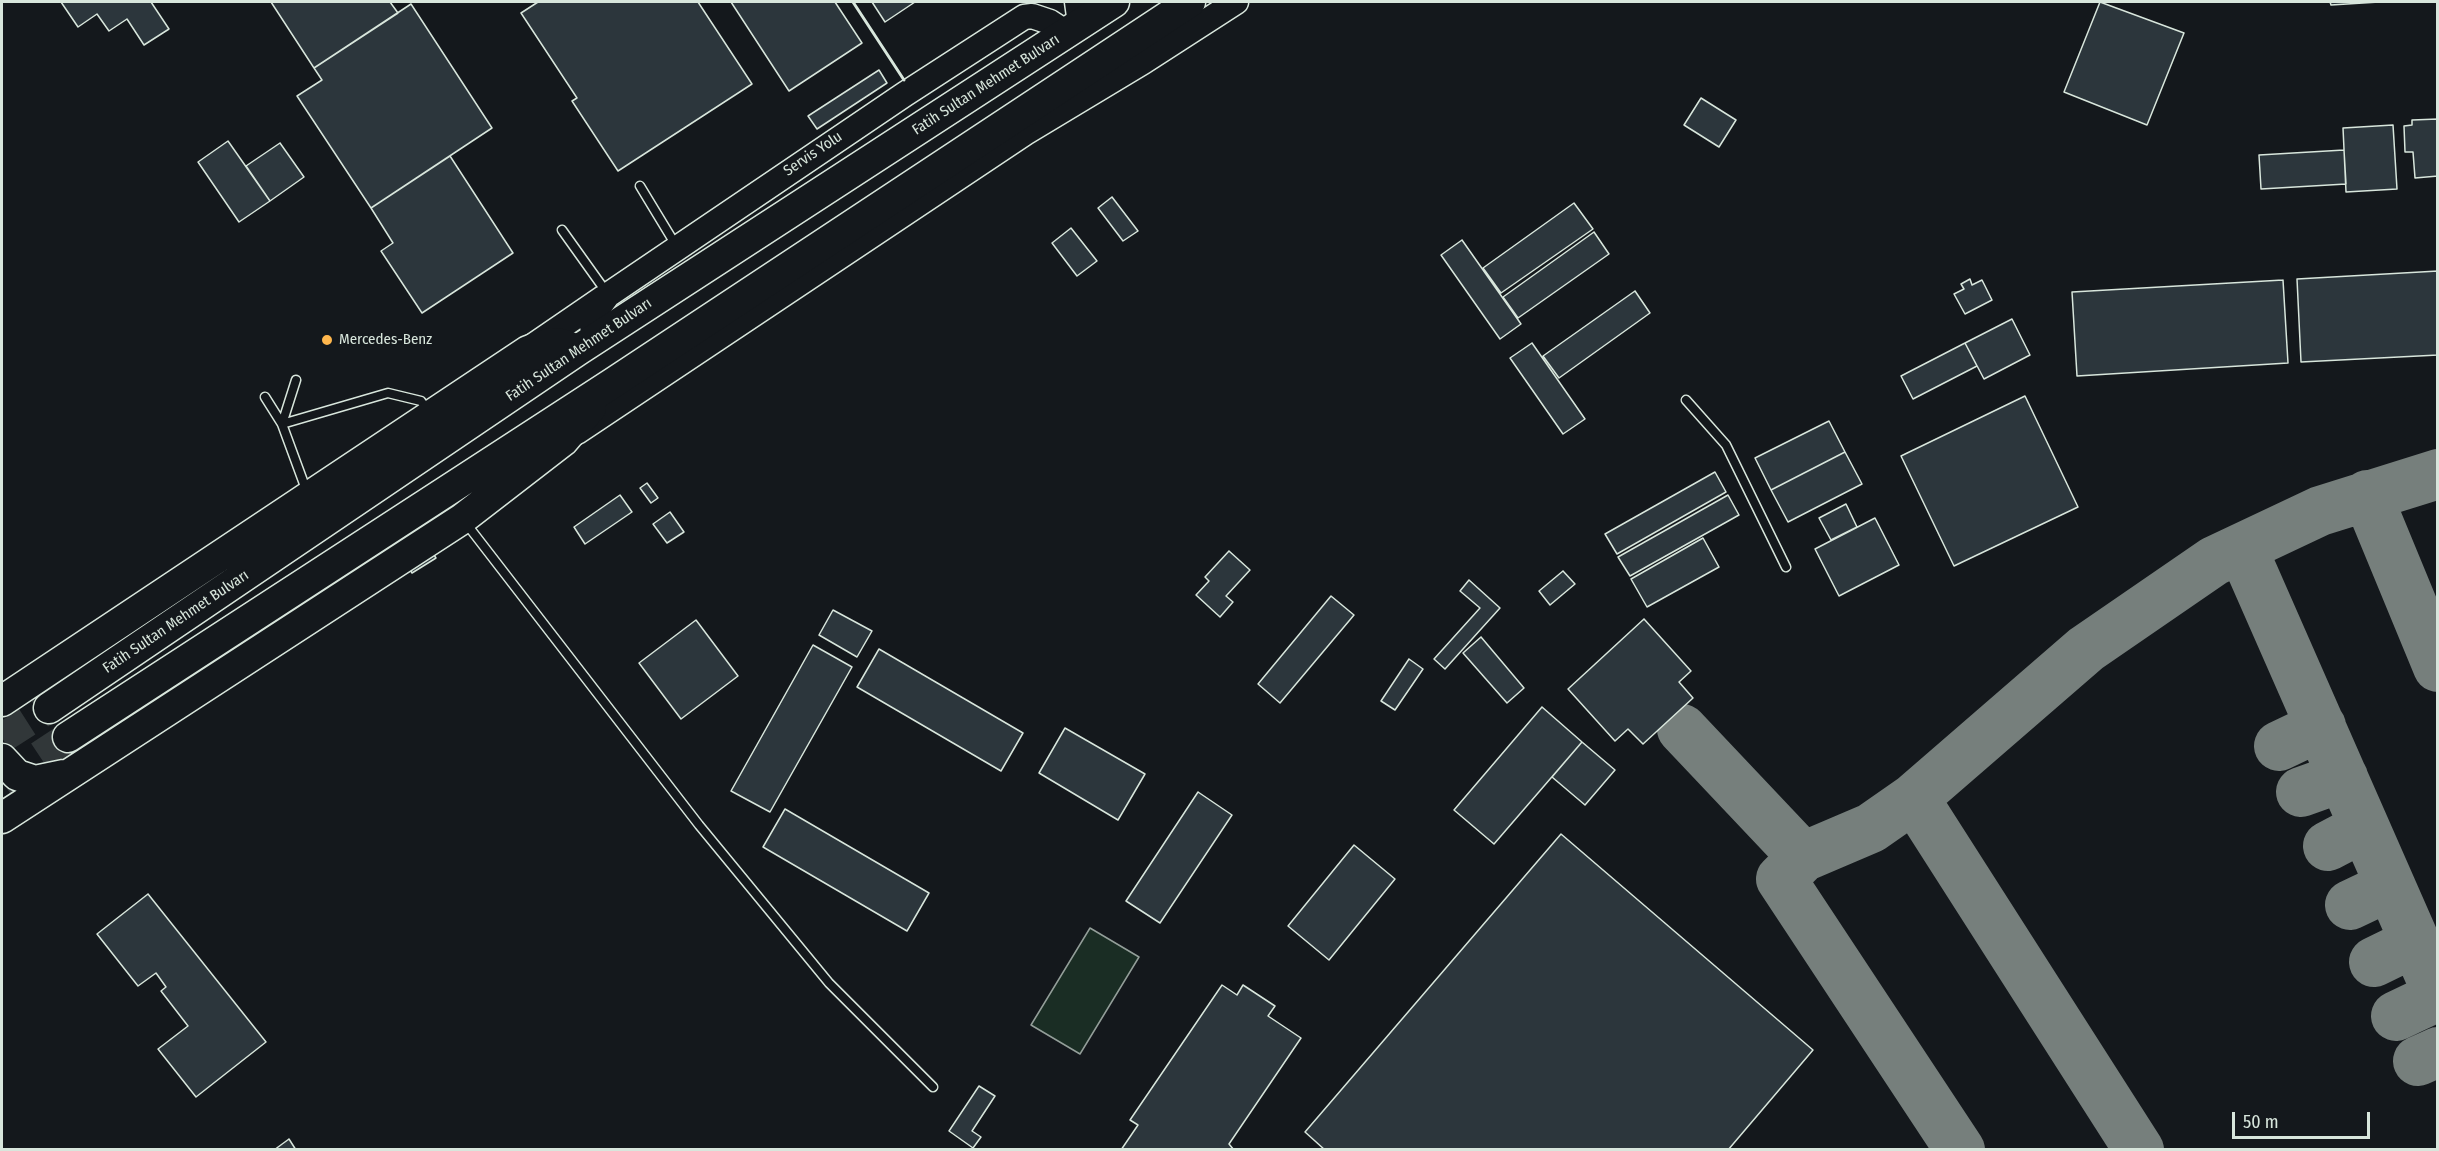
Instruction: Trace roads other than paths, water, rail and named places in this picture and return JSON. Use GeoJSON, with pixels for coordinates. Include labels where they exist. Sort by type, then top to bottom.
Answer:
{"type":"FeatureCollection","features":[{"type":"Feature","properties":{"kind":"highway","name":"Fatih Sultan Mehmet Bulvarı"},"geometry":{"type":"LineString","coordinates":[[49,708],[586,345],[1075,19],[1114,2]]}},
{"type":"Feature","properties":{"kind":"highway"},"geometry":{"type":"LineString","coordinates":[[68,737],[613,383],[1042,97],[1190,2]]}},
{"type":"Feature","properties":{"kind":"highway"},"geometry":{"type":"LineString","coordinates":[[2,701],[528,351],[550,343],[586,345]]}},
{"type":"Feature","properties":{"kind":"highway"},"geometry":{"type":"LineString","coordinates":[[2,818],[462,519],[563,441],[613,383]]}},
{"type":"Feature","properties":{"kind":"highway"},"geometry":{"type":"LineString","coordinates":[[2,712],[26,683]]}},
{"type":"Feature","properties":{"kind":"highway"},"geometry":{"type":"LineString","coordinates":[[2,759],[17,775],[35,782],[54,779],[83,767]]}},
{"type":"Feature","properties":{"kind":"street","name":"Servis Yolu"},"geometry":{"type":"LineString","coordinates":[[586,345],[596,311],[608,295],[821,149],[1047,2]]}},
{"type":"Feature","properties":{"kind":"street"},"geometry":{"type":"LineString","coordinates":[[563,441],[1025,133],[1143,62],[1236,2]]}},
{"type":"Feature","properties":{"kind":"street"},"geometry":{"type":"LineString","coordinates":[[1024,17],[1032,16],[1050,22],[1075,19]]}},
{"type":"Feature","properties":{"kind":"street"},"geometry":{"type":"LineString","coordinates":[[1109,55],[1143,62]]}},
{"type":"Feature","properties":{"kind":"street"},"geometry":{"type":"LineString","coordinates":[[1025,133],[1042,97]]}},
{"type":"Feature","properties":{"kind":"street"},"geometry":{"type":"LineString","coordinates":[[506,365],[608,295]]}},
{"type":"Feature","properties":{"kind":"lane"},"geometry":{"type":"LineString","coordinates":[[640,186],[677,247]]}},
{"type":"Feature","properties":{"kind":"lane"},"geometry":{"type":"LineString","coordinates":[[562,230],[608,295]]}},
{"type":"Feature","properties":{"kind":"lane"},"geometry":{"type":"LineString","coordinates":[[282,424],[296,380]]}},
{"type":"Feature","properties":{"kind":"lane"},"geometry":{"type":"LineString","coordinates":[[282,424],[388,393],[421,401],[431,415]]}},
{"type":"Feature","properties":{"kind":"lane"},"geometry":{"type":"LineString","coordinates":[[265,397],[282,424],[309,496]]}},
{"type":"Feature","properties":{"kind":"lane"},"geometry":{"type":"LineString","coordinates":[[1686,400],[1726,445],[1786,567]]}},
{"type":"Feature","properties":{"kind":"lane"},"geometry":{"type":"LineString","coordinates":[[462,519],[699,825],[814,965],[933,1087]]}},
{"type":"Feature","properties":{"kind":"tunnel"},"geometry":{"type":"LineString","coordinates":[[2,738],[49,708]]}},
{"type":"Feature","properties":{"kind":"tunnel"},"geometry":{"type":"LineString","coordinates":[[2,781],[68,737]]}},
{"type":"Feature","properties":{"kind":"place","name":"Mercedes-Benz"},"geometry":{"type":"Point","coordinates":[327,340]}}]}
